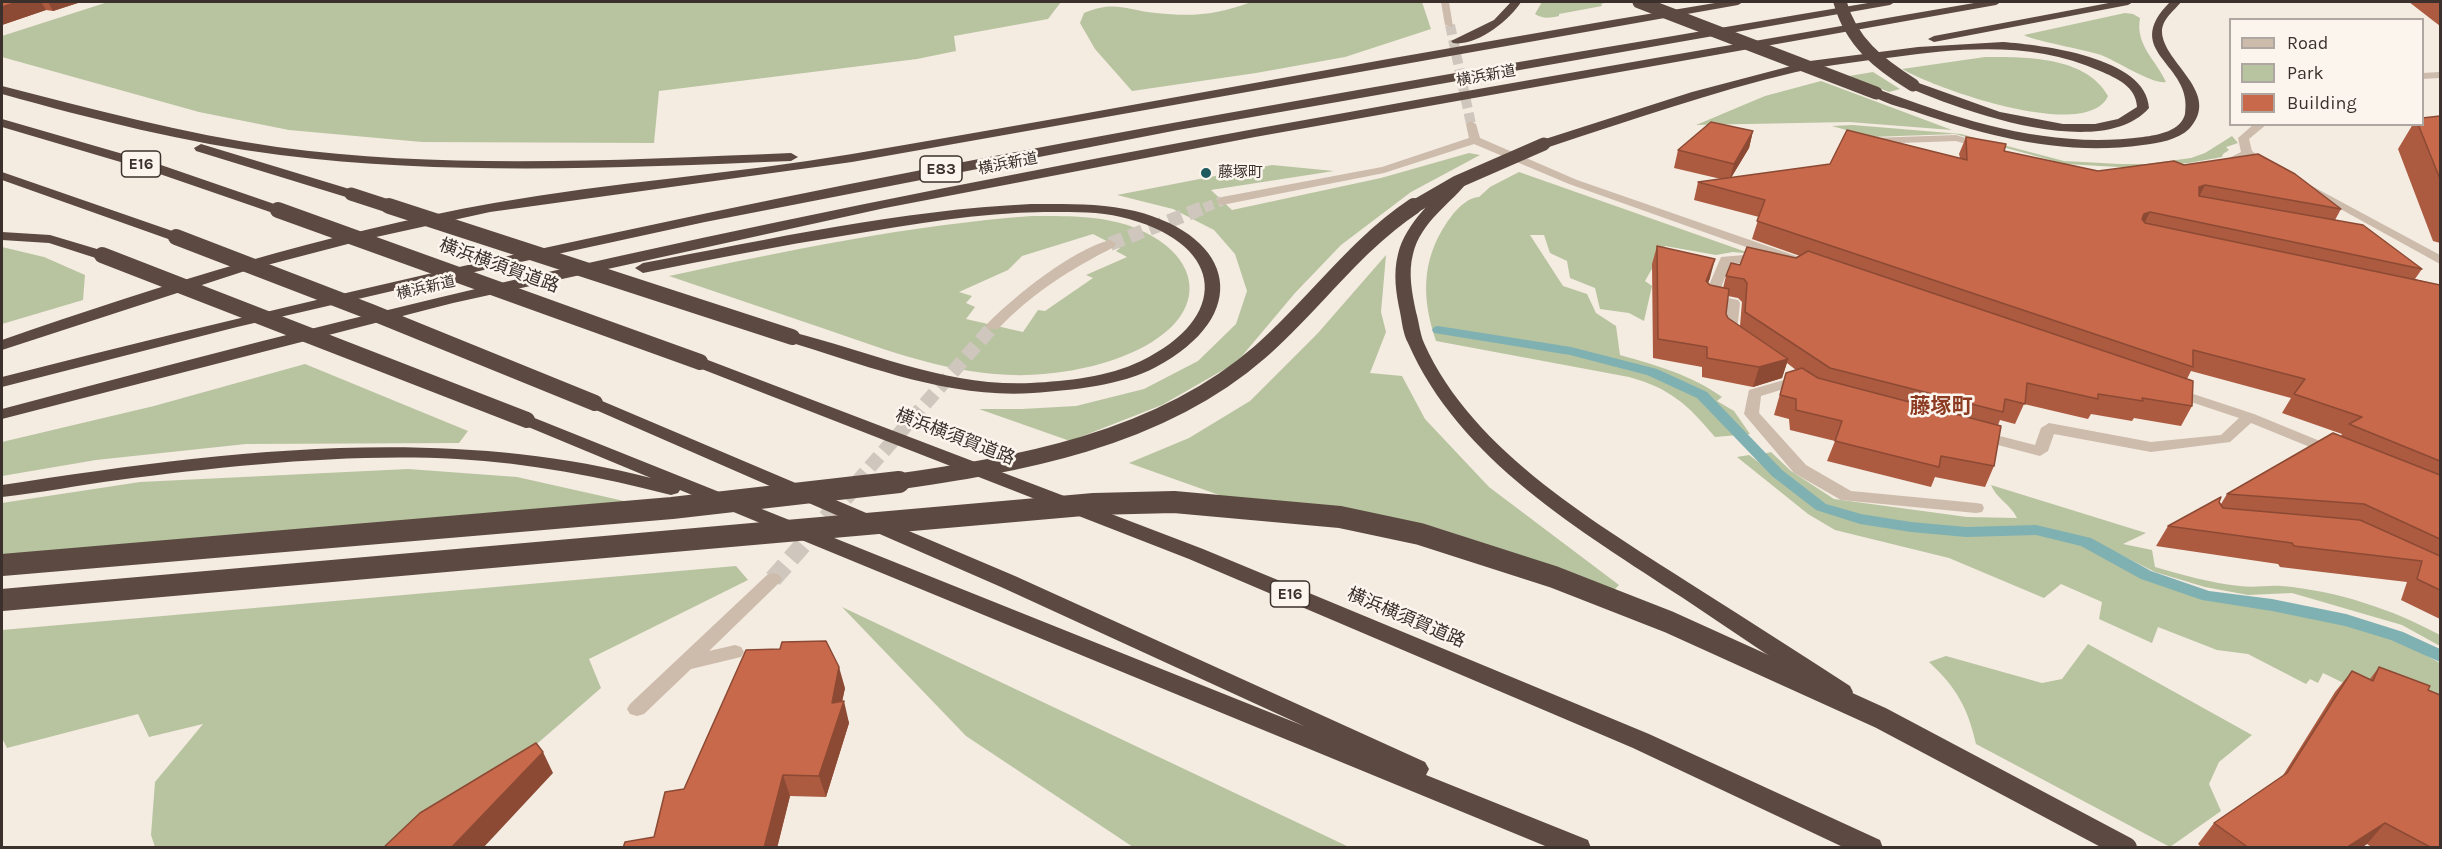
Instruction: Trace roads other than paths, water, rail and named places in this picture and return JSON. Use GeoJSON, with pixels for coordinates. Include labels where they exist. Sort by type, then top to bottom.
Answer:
{"type":"FeatureCollection","features":[{"type":"Feature","properties":{"kind":"highway"},"geometry":{"type":"LineString","coordinates":[[1362,65],[1416,53],[1471,36],[1495,25],[1512,10],[1516,2]]}},
{"type":"Feature","properties":{"kind":"highway"},"geometry":{"type":"LineString","coordinates":[[1639,2],[1876,93],[1967,125],[2029,140],[2113,145],[2135,143],[2174,134],[2186,126],[2192,109],[2186,84],[2162,47],[2156,30],[2160,15],[2176,2]]}},
{"type":"Feature","properties":{"kind":"highway"},"geometry":{"type":"LineString","coordinates":[[2,344],[164,290],[381,230],[596,191],[809,165],[1362,65],[1738,2]]}},
{"type":"Feature","properties":{"kind":"highway"},"geometry":{"type":"LineString","coordinates":[[1797,69],[1945,48],[2023,47],[2072,56],[2112,71],[2137,89],[2143,98],[2143,108],[2123,121],[2106,125],[2064,126],[2035,124],[1977,110],[1913,85],[1894,74],[1866,51],[1846,23],[1840,2]]}},
{"type":"Feature","properties":{"kind":"highway","name":"横浜新道"},"geometry":{"type":"LineString","coordinates":[[2,382],[292,308],[706,215],[1032,151],[1890,2]]}},
{"type":"Feature","properties":{"kind":"highway","name":"横浜新道"},"geometry":{"type":"LineString","coordinates":[[2,416],[341,325],[680,248],[1040,175],[1291,128],[1996,2]]}},
{"type":"Feature","properties":{"kind":"highway"},"geometry":{"type":"LineString","coordinates":[[2,565],[695,506],[954,475],[1035,459],[1099,439],[1154,418],[1194,399],[1263,350],[1342,265],[1374,236],[1427,198],[1463,179],[1544,144],[1696,94],[1797,69],[1974,31],[2128,2]]}},
{"type":"Feature","properties":{"kind":"highway"},"geometry":{"type":"LineString","coordinates":[[2,90],[351,194],[792,337],[880,364],[972,386],[1027,388],[1091,381],[1139,368],[1172,350],[1197,328],[1214,298],[1215,284],[1206,257],[1191,242],[1165,227],[1132,215],[1069,208],[979,211],[818,235],[551,286],[2,416]]}},
{"type":"Feature","properties":{"kind":"highway"},"geometry":{"type":"LineString","coordinates":[[58,105],[225,143],[279,151],[338,157],[485,163],[629,163],[791,157],[961,139]]}},
{"type":"Feature","properties":{"kind":"highway"},"geometry":{"type":"LineString","coordinates":[[2,111],[156,168]]}},
{"type":"Feature","properties":{"kind":"highway","name":"横浜横須賀道路"},"geometry":{"type":"LineString","coordinates":[[2,123],[156,168],[279,210],[700,362],[1196,554],[1641,741],[1871,848]]}},
{"type":"Feature","properties":{"kind":"highway"},"geometry":{"type":"LineString","coordinates":[[2,176],[176,237],[370,312],[794,487],[1235,683],[1580,848]]}},
{"type":"Feature","properties":{"kind":"highway"},"geometry":{"type":"LineString","coordinates":[[1463,179],[1416,229],[1407,250],[1402,271],[1405,307],[1413,339],[1432,378],[1502,458],[1572,515],[1881,718]]}},
{"type":"Feature","properties":{"kind":"highway"},"geometry":{"type":"LineString","coordinates":[[2,236],[51,239],[102,255],[527,420],[1580,848]]}},
{"type":"Feature","properties":{"kind":"highway"},"geometry":{"type":"LineString","coordinates":[[2,491],[87,477],[232,460],[351,454],[456,453],[528,460],[621,475],[757,513]]}},
{"type":"Feature","properties":{"kind":"highway"},"geometry":{"type":"LineString","coordinates":[[2,600],[1094,504],[1174,502],[1340,518],[1420,534],[1554,577],[1658,618],[1881,718],[2126,848]]}},
{"type":"Feature","properties":{"kind":"street"},"geometry":{"type":"LineString","coordinates":[[1445,2],[1450,25]]}},
{"type":"Feature","properties":{"kind":"street"},"geometry":{"type":"LineString","coordinates":[[2424,76],[2440,75]]}},
{"type":"Feature","properties":{"kind":"street"},"geometry":{"type":"LineString","coordinates":[[1471,124],[1475,140]]}},
{"type":"Feature","properties":{"kind":"street"},"geometry":{"type":"LineString","coordinates":[[2259,126],[2243,138],[2247,153],[2267,164]]}},
{"type":"Feature","properties":{"kind":"street"},"geometry":{"type":"LineString","coordinates":[[1872,141],[1956,138],[2001,151]]}},
{"type":"Feature","properties":{"kind":"street"},"geometry":{"type":"LineString","coordinates":[[1222,201],[1384,170],[1475,140],[1573,182],[1805,263],[1791,270],[1744,259],[1725,260],[1710,299],[1732,303],[1730,333],[1749,346]]}},
{"type":"Feature","properties":{"kind":"street"},"geometry":{"type":"LineString","coordinates":[[2207,167],[2230,164],[2247,153]]}},
{"type":"Feature","properties":{"kind":"street"},"geometry":{"type":"LineString","coordinates":[[2296,181],[2381,233],[2440,260]]}},
{"type":"Feature","properties":{"kind":"street"},"geometry":{"type":"LineString","coordinates":[[993,326],[1012,304],[1037,285],[1069,264],[1110,244]]}},
{"type":"Feature","properties":{"kind":"street"},"geometry":{"type":"LineString","coordinates":[[1779,366],[1803,383],[1754,393],[1751,414],[1800,469],[1847,496],[1976,508]]}},
{"type":"Feature","properties":{"kind":"street"},"geometry":{"type":"LineString","coordinates":[[2160,387],[2249,417],[2341,455]]}},
{"type":"Feature","properties":{"kind":"street"},"geometry":{"type":"LineString","coordinates":[[1962,431],[2040,451],[2049,428],[2151,447],[2224,439],[2249,417]]}},
{"type":"Feature","properties":{"kind":"street"},"geometry":{"type":"LineString","coordinates":[[637,709],[773,579]]}},
{"type":"Feature","properties":{"kind":"street"},"geometry":{"type":"LineString","coordinates":[[683,664],[735,652]]}},
{"type":"Feature","properties":{"kind":"waterway"},"geometry":{"type":"LineString","coordinates":[[1438,330],[1571,351],[1652,372],[1702,395],[1777,473],[1821,507],[1860,519],[1911,527],[1966,532],[2036,530],[2086,542],[2146,575],[2208,596],[2272,605],[2346,620],[2397,636],[2440,656]]}},
{"type":"Feature","properties":{"kind":"tunnel"},"geometry":{"type":"LineString","coordinates":[[1450,25],[1471,124]]}},
{"type":"Feature","properties":{"kind":"tunnel"},"geometry":{"type":"LineString","coordinates":[[1204,208],[1222,201]]}},
{"type":"Feature","properties":{"kind":"tunnel"},"geometry":{"type":"LineString","coordinates":[[1110,244],[1208,206]]}},
{"type":"Feature","properties":{"kind":"tunnel"},"geometry":{"type":"LineString","coordinates":[[856,483],[993,326]]}},
{"type":"Feature","properties":{"kind":"tunnel"},"geometry":{"type":"LineString","coordinates":[[773,579],[858,482]]}},
{"type":"Feature","properties":{"kind":"place","name":"藤塚町"},"geometry":{"type":"Point","coordinates":[1206,173]}},
{"type":"Feature","properties":{"kind":"district","name":"藤塚町"},"geometry":{"type":"Point","coordinates":[1941,407]}}]}
